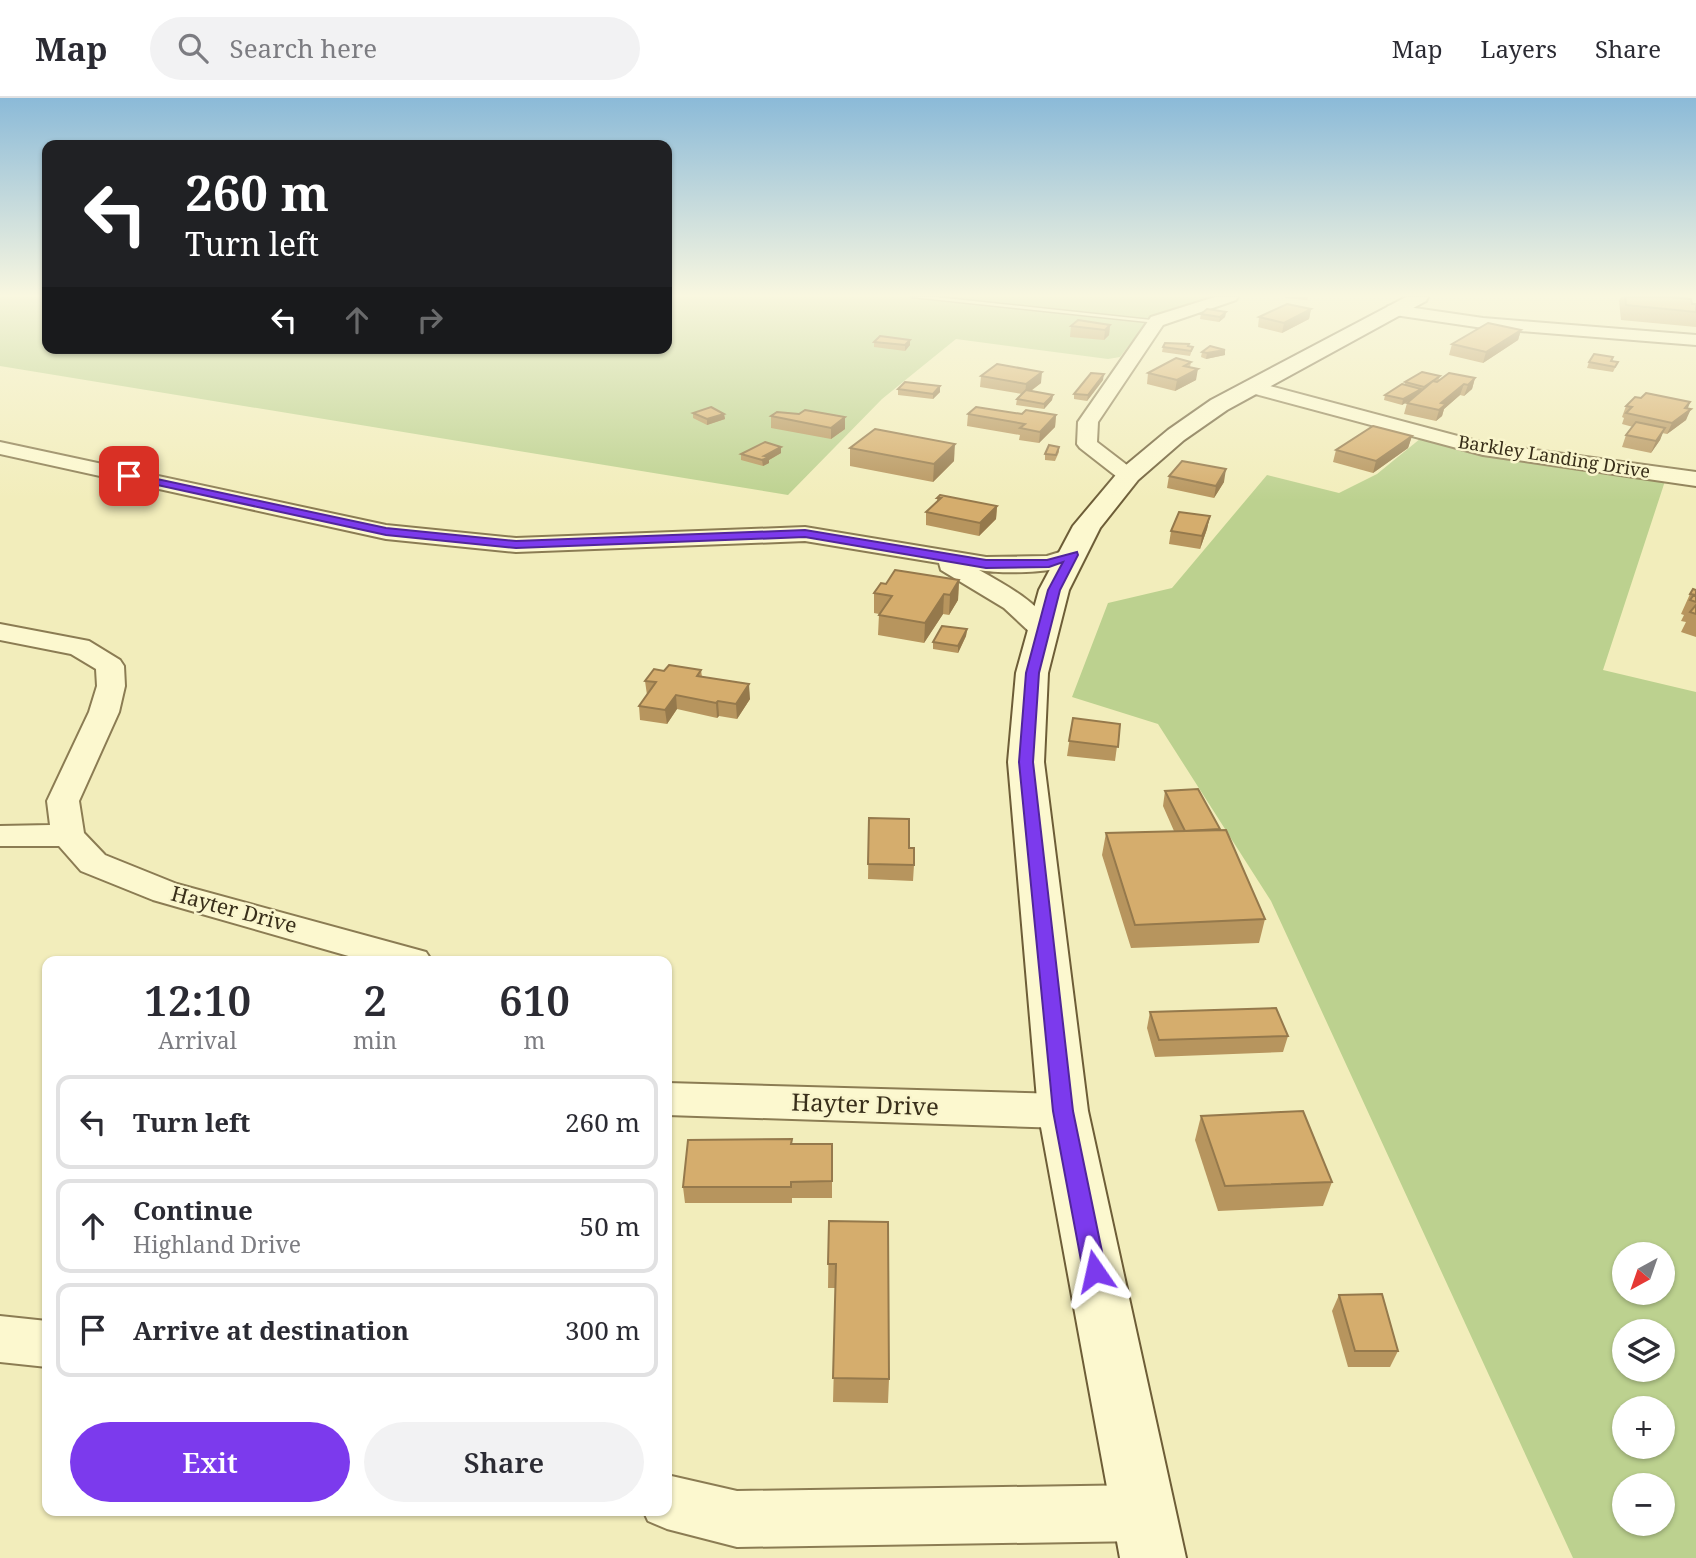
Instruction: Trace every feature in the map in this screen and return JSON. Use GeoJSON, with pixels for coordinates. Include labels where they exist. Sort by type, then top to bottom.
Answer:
{"type":"FeatureCollection","features":[{"type":"Feature","properties":{"kind":"main road"},"geometry":{"type":"LineString","coordinates":[[1149,1536],[1063,1111],[1026,762],[1032,673],[1054,590],[1087,526],[1129,475],[1199,419],[1291,365]]}},
{"type":"Feature","properties":{"kind":"street"},"geometry":{"type":"LineString","coordinates":[[1127,365],[1088,422],[1087,444],[1129,475]]}},
{"type":"Feature","properties":{"kind":"street","name":"Barkley Landing Drive"},"geometry":{"type":"LineString","coordinates":[[1251,387],[1483,449],[1696,479]]}},
{"type":"Feature","properties":{"kind":"street"},"geometry":{"type":"LineString","coordinates":[[0,448],[386,532],[516,545],[805,534],[986,564],[1035,564],[1057,561],[1073,555]]}},
{"type":"Feature","properties":{"kind":"street"},"geometry":{"type":"LineString","coordinates":[[932,556],[968,574],[1010,601],[1038,622],[1043,630]]}},
{"type":"Feature","properties":{"kind":"street"},"geometry":{"type":"LineString","coordinates":[[0,632],[79,647],[110,666],[111,686],[104,712],[63,801],[68,835],[0,836]]}},
{"type":"Feature","properties":{"kind":"street","name":"Hayter Drive"},"geometry":{"type":"LineString","coordinates":[[68,835],[93,863],[165,892],[395,956]]}},
{"type":"Feature","properties":{"kind":"street","name":"Hayter Drive"},"geometry":{"type":"LineString","coordinates":[[672,1099],[1063,1111]]}},
{"type":"Feature","properties":{"kind":"street"},"geometry":{"type":"LineString","coordinates":[[0,1339],[42,1343]]}},
{"type":"Feature","properties":{"kind":"street"},"geometry":{"type":"LineString","coordinates":[[672,1503],[737,1519],[1149,1536]]}},
{"type":"Feature","properties":{"kind":"green space"},"geometry":{"type":"Polygon","coordinates":[[[924,365],[882,399],[788,495],[0,366],[924,365]]]}},
{"type":"Feature","properties":{"kind":"green space"},"geometry":{"type":"Polygon","coordinates":[[[1426,434],[1667,475],[1603,670],[1696,692],[1696,1558],[1573,1558],[1271,901],[1158,724],[1072,697],[1108,603],[1172,588],[1267,475],[1339,493],[1377,474],[1426,434]]]}},
{"type":"Feature","properties":{"kind":"building"},"geometry":{"type":"Polygon","coordinates":[[[995,365],[1042,372],[1026,384],[981,376],[995,365]]]}},
{"type":"Feature","properties":{"kind":"building"},"geometry":{"type":"Polygon","coordinates":[[[1163,365],[1186,365],[1198,369],[1177,380],[1148,373],[1163,365]]]}},
{"type":"Feature","properties":{"kind":"building"},"geometry":{"type":"Polygon","coordinates":[[[1422,372],[1440,376],[1424,387],[1405,382],[1422,372]]]}},
{"type":"Feature","properties":{"kind":"building"},"geometry":{"type":"Polygon","coordinates":[[[1091,373],[1104,374],[1088,395],[1074,394],[1091,373]]]}},
{"type":"Feature","properties":{"kind":"building"},"geometry":{"type":"Polygon","coordinates":[[[1449,373],[1475,378],[1441,403],[1446,404],[1439,410],[1407,403],[1433,381],[1437,382],[1449,373]]]}},
{"type":"Feature","properties":{"kind":"building"},"geometry":{"type":"Polygon","coordinates":[[[905,382],[940,386],[933,394],[898,389],[905,382]]]}},
{"type":"Feature","properties":{"kind":"building"},"geometry":{"type":"Polygon","coordinates":[[[1402,384],[1421,389],[1403,399],[1385,395],[1402,384]]]}},
{"type":"Feature","properties":{"kind":"building"},"geometry":{"type":"Polygon","coordinates":[[[1026,390],[1053,395],[1044,404],[1017,399],[1026,390]]]}},
{"type":"Feature","properties":{"kind":"building"},"geometry":{"type":"Polygon","coordinates":[[[1646,393],[1690,402],[1685,408],[1691,409],[1672,423],[1626,413],[1632,407],[1626,406],[1635,397],[1641,398],[1646,393]]]}},
{"type":"Feature","properties":{"kind":"building"},"geometry":{"type":"Polygon","coordinates":[[[711,407],[724,414],[707,419],[693,413],[711,407]]]}},
{"type":"Feature","properties":{"kind":"building"},"geometry":{"type":"Polygon","coordinates":[[[976,407],[1022,414],[1026,410],[1056,415],[1040,432],[1020,428],[1025,424],[968,414],[976,407]]]}},
{"type":"Feature","properties":{"kind":"building"},"geometry":{"type":"Polygon","coordinates":[[[805,410],[845,417],[831,428],[771,416],[777,412],[799,414],[805,410]]]}},
{"type":"Feature","properties":{"kind":"building"},"geometry":{"type":"Polygon","coordinates":[[[1636,422],[1665,428],[1656,441],[1626,435],[1636,422]]]}},
{"type":"Feature","properties":{"kind":"building"},"geometry":{"type":"Polygon","coordinates":[[[1373,426],[1412,436],[1376,461],[1336,450],[1373,426]]]}},
{"type":"Feature","properties":{"kind":"building"},"geometry":{"type":"Polygon","coordinates":[[[875,429],[955,444],[934,464],[850,448],[875,429]]]}},
{"type":"Feature","properties":{"kind":"building"},"geometry":{"type":"Polygon","coordinates":[[[765,442],[781,447],[764,456],[769,457],[762,460],[741,454],[765,442]]]}},
{"type":"Feature","properties":{"kind":"building"},"geometry":{"type":"Polygon","coordinates":[[[1049,445],[1059,447],[1056,455],[1045,454],[1049,445]]]}},
{"type":"Feature","properties":{"kind":"building"},"geometry":{"type":"Polygon","coordinates":[[[1182,461],[1226,469],[1216,486],[1169,476],[1182,461]]]}},
{"type":"Feature","properties":{"kind":"building"},"geometry":{"type":"Polygon","coordinates":[[[940,495],[997,506],[980,523],[926,512],[941,498],[937,498],[940,495]]]}},
{"type":"Feature","properties":{"kind":"building"},"geometry":{"type":"Polygon","coordinates":[[[1179,512],[1210,516],[1202,536],[1171,531],[1179,512]]]}},
{"type":"Feature","properties":{"kind":"building"},"geometry":{"type":"Polygon","coordinates":[[[895,570],[959,580],[950,595],[944,594],[925,623],[879,615],[892,596],[874,593],[881,583],[886,584],[895,570]]]}},
{"type":"Feature","properties":{"kind":"building"},"geometry":{"type":"Polygon","coordinates":[[[942,626],[967,629],[958,646],[933,642],[942,626]]]}},
{"type":"Feature","properties":{"kind":"building"},"geometry":{"type":"Polygon","coordinates":[[[669,665],[701,670],[697,676],[749,684],[736,704],[676,695],[665,710],[639,706],[656,682],[645,681],[654,669],[664,671],[669,665]]]}},
{"type":"Feature","properties":{"kind":"building"},"geometry":{"type":"Polygon","coordinates":[[[1073,718],[1120,724],[1118,747],[1069,741],[1073,718]]]}},
{"type":"Feature","properties":{"kind":"building"},"geometry":{"type":"Polygon","coordinates":[[[1198,789],[1220,829],[1185,831],[1165,791],[1198,789]]]}},
{"type":"Feature","properties":{"kind":"building"},"geometry":{"type":"Polygon","coordinates":[[[869,818],[909,819],[909,848],[914,848],[914,865],[868,864],[869,818]]]}},
{"type":"Feature","properties":{"kind":"building"},"geometry":{"type":"Polygon","coordinates":[[[1226,830],[1265,919],[1135,925],[1106,833],[1226,830]]]}},
{"type":"Feature","properties":{"kind":"building"},"geometry":{"type":"Polygon","coordinates":[[[1276,1008],[1288,1036],[1159,1040],[1150,1012],[1276,1008]]]}},
{"type":"Feature","properties":{"kind":"building"},"geometry":{"type":"Polygon","coordinates":[[[1303,1111],[1332,1182],[1225,1186],[1201,1116],[1303,1111]]]}},
{"type":"Feature","properties":{"kind":"building"},"geometry":{"type":"Polygon","coordinates":[[[792,1139],[791,1144],[832,1144],[832,1181],[791,1182],[791,1187],[683,1187],[688,1140],[792,1139]]]}},
{"type":"Feature","properties":{"kind":"building"},"geometry":{"type":"Polygon","coordinates":[[[829,1221],[888,1222],[889,1379],[833,1378],[836,1264],[828,1264],[829,1221]]]}},
{"type":"Feature","properties":{"kind":"building"},"geometry":{"type":"Polygon","coordinates":[[[1382,1294],[1398,1351],[1355,1351],[1339,1295],[1382,1294]]]}},
{"type":"Feature","properties":{"kind":"route"},"geometry":{"type":"LineString","coordinates":[[129,476],[386,532],[516,545],[805,534],[971,563],[1049,563],[1073,555],[1054,590],[1032,673],[1026,762],[1063,1111],[1095,1271]]}}]}
